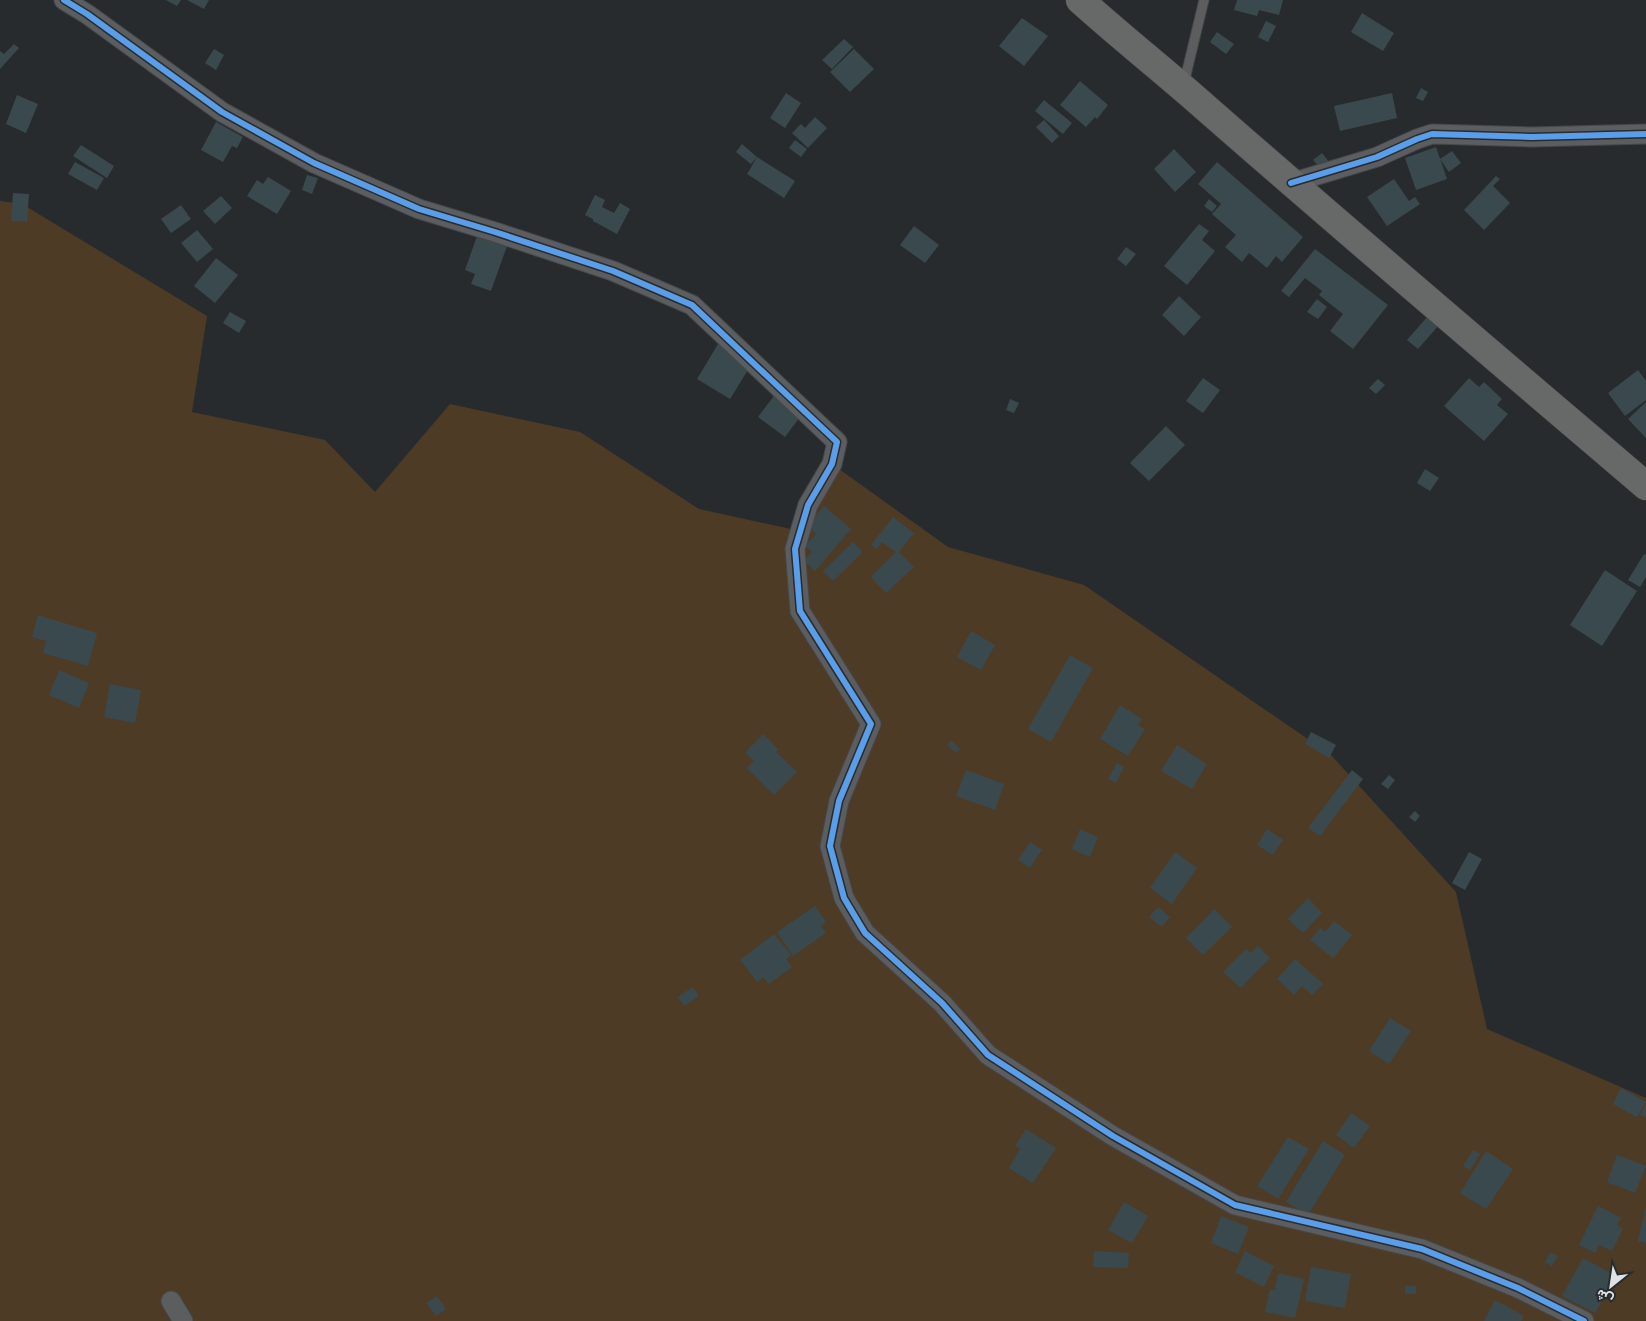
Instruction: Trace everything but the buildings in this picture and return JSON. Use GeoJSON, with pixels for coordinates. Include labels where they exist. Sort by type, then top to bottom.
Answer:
{"type":"FeatureCollection","features":[{"type":"Feature","properties":{"kind":"main road"},"geometry":{"type":"LineString","coordinates":[[1080,0],[1646,486]]}},
{"type":"Feature","properties":{"kind":"street"},"geometry":{"type":"LineString","coordinates":[[64,0],[87,14],[222,112],[314,163],[419,210],[495,232],[613,271],[692,305],[837,442],[832,464],[808,504],[795,549],[800,611],[871,724],[839,800],[830,846],[844,898],[865,933],[942,1003],[988,1055],[1113,1136],[1235,1205],[1422,1250],[1518,1288],[1584,1321]]}},
{"type":"Feature","properties":{"kind":"street"},"geometry":{"type":"LineString","coordinates":[[1291,183],[1377,157],[1432,134],[1531,137],[1646,134]]}},
{"type":"Feature","properties":{"kind":"street"},"geometry":{"type":"LineString","coordinates":[[171,1301],[183,1321]]}},
{"type":"Feature","properties":{"kind":"lane"},"geometry":{"type":"LineString","coordinates":[[1183,88],[1204,0]]}},
{"type":"Feature","properties":{"kind":"shaded area"},"geometry":{"type":"Polygon","coordinates":[[[0,201],[22,204],[207,316],[192,412],[325,440],[375,492],[450,404],[580,432],[699,509],[800,531],[832,464],[948,547],[1084,585],[1331,755],[1456,892],[1487,1029],[1646,1098],[1646,1321],[0,1321],[0,201]]]}},
{"type":"Feature","properties":{"kind":"cycle path"},"geometry":{"type":"LineString","coordinates":[[64,0],[87,14],[222,112],[314,163],[419,209],[613,271],[692,305],[837,442],[832,464],[808,505],[795,549],[800,611],[871,724],[839,801],[830,846],[844,898],[865,933],[942,1003],[988,1055],[1113,1136],[1235,1205],[1422,1249],[1518,1288],[1584,1321]]}},
{"type":"Feature","properties":{"kind":"cycle path"},"geometry":{"type":"LineString","coordinates":[[1291,183],[1377,157],[1432,134],[1531,137],[1646,134]]}}]}
